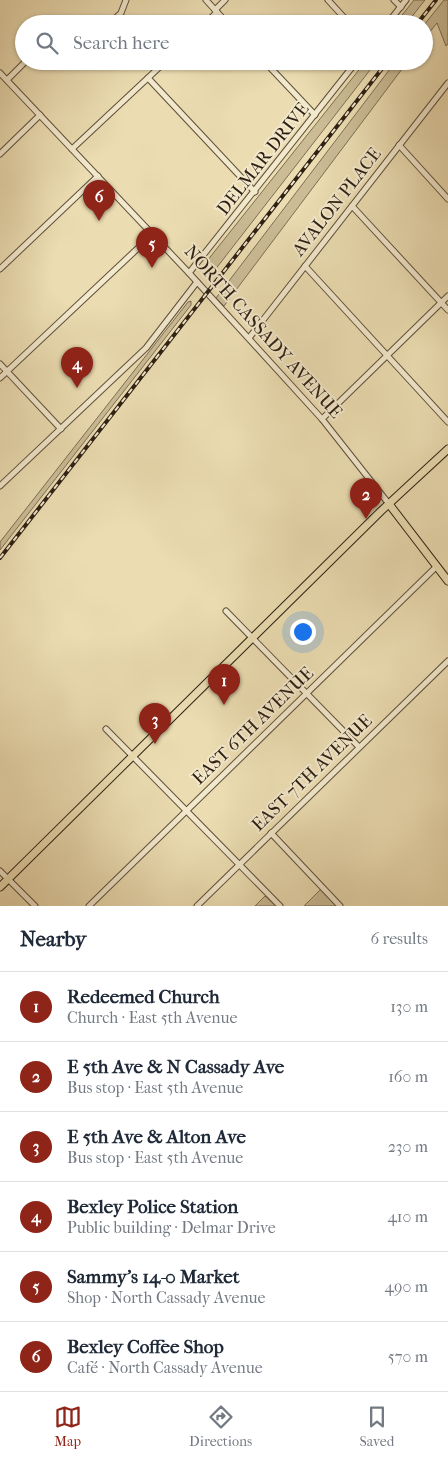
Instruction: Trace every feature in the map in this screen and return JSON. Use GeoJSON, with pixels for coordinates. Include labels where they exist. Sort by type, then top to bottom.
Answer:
{"type":"FeatureCollection","features":[{"type":"Feature","properties":{"kind":"main road"},"geometry":{"type":"LineString","coordinates":[[0,887],[389,504],[448,449]]}},
{"type":"Feature","properties":{"kind":"main road","name":"NORTH CASSADY AVENUE"},"geometry":{"type":"LineString","coordinates":[[389,504],[448,581]]}},
{"type":"Feature","properties":{"kind":"street"},"geometry":{"type":"LineString","coordinates":[[118,15],[126,0]]}},
{"type":"Feature","properties":{"kind":"street"},"geometry":{"type":"LineString","coordinates":[[206,0],[220,15]]}},
{"type":"Feature","properties":{"kind":"street"},"geometry":{"type":"LineString","coordinates":[[213,15],[225,0]]}},
{"type":"Feature","properties":{"kind":"street"},"geometry":{"type":"LineString","coordinates":[[328,0],[342,15]]}},
{"type":"Feature","properties":{"kind":"street"},"geometry":{"type":"LineString","coordinates":[[394,0],[401,7]]}},
{"type":"Feature","properties":{"kind":"street"},"geometry":{"type":"LineString","coordinates":[[394,15],[406,0]]}},
{"type":"Feature","properties":{"kind":"street"},"geometry":{"type":"LineString","coordinates":[[7,80],[17,70]]}},
{"type":"Feature","properties":{"kind":"street"},"geometry":{"type":"LineString","coordinates":[[72,149],[156,70]]}},
{"type":"Feature","properties":{"kind":"street"},"geometry":{"type":"LineString","coordinates":[[272,70],[315,115]]}},
{"type":"Feature","properties":{"kind":"street","name":"DELMAR DRIVE"},"geometry":{"type":"LineString","coordinates":[[189,273],[351,70]]}},
{"type":"Feature","properties":{"kind":"street","name":"NORTH CASSADY AVENUE"},"geometry":{"type":"LineString","coordinates":[[0,73],[189,273],[322,419],[389,504]]}},
{"type":"Feature","properties":{"kind":"street"},"geometry":{"type":"LineString","coordinates":[[148,78],[255,192]]}},
{"type":"Feature","properties":{"kind":"street","name":"AVALON PLACE"},"geometry":{"type":"LineString","coordinates":[[248,338],[448,83]]}},
{"type":"Feature","properties":{"kind":"street"},"geometry":{"type":"LineString","coordinates":[[0,154],[40,116]]}},
{"type":"Feature","properties":{"kind":"street"},"geometry":{"type":"LineString","coordinates":[[399,145],[448,199]]}},
{"type":"Feature","properties":{"kind":"street"},"geometry":{"type":"LineString","coordinates":[[0,269],[98,176]]}},
{"type":"Feature","properties":{"kind":"street"},"geometry":{"type":"LineString","coordinates":[[352,206],[448,310]]}},
{"type":"Feature","properties":{"kind":"street"},"geometry":{"type":"LineString","coordinates":[[0,378],[152,234]]}},
{"type":"Feature","properties":{"kind":"street"},"geometry":{"type":"LineString","coordinates":[[305,266],[448,422]]}},
{"type":"Feature","properties":{"kind":"street"},"geometry":{"type":"LineString","coordinates":[[0,486],[146,348],[197,282]]}},
{"type":"Feature","properties":{"kind":"street"},"geometry":{"type":"LineString","coordinates":[[322,419],[448,296]]}},
{"type":"Feature","properties":{"kind":"street"},"geometry":{"type":"LineString","coordinates":[[0,364],[61,429]]}},
{"type":"Feature","properties":{"kind":"street","name":"EAST 6TH AVENUE"},"geometry":{"type":"LineString","coordinates":[[89,906],[437,566]]}},
{"type":"Feature","properties":{"kind":"street"},"geometry":{"type":"LineString","coordinates":[[226,611],[251,639],[358,746]]}},
{"type":"Feature","properties":{"kind":"street","name":"EAST 7TH AVENUE"},"geometry":{"type":"LineString","coordinates":[[197,906],[358,746],[448,661]]}},
{"type":"Feature","properties":{"kind":"street"},"geometry":{"type":"LineString","coordinates":[[106,730],[280,906]]}},
{"type":"Feature","properties":{"kind":"street"},"geometry":{"type":"LineString","coordinates":[[271,833],[340,906]]}},
{"type":"Feature","properties":{"kind":"street"},"geometry":{"type":"LineString","coordinates":[[0,871],[35,906]]}},
{"type":"Feature","properties":{"kind":"shaded area"},"geometry":{"type":"Polygon","coordinates":[[[414,0],[425,0],[413,15],[402,15],[414,0]]]}},
{"type":"Feature","properties":{"kind":"shaded area"},"geometry":{"type":"Polygon","coordinates":[[[444,0],[448,0],[448,44],[446,46],[437,23],[433,28],[432,15],[444,0]]]}},
{"type":"Feature","properties":{"kind":"shaded area"},"geometry":{"type":"Polygon","coordinates":[[[359,70],[370,70],[208,277],[201,272],[203,266],[359,70]]]}},
{"type":"Feature","properties":{"kind":"shaded area"},"geometry":{"type":"Polygon","coordinates":[[[389,70],[401,70],[224,306],[216,298],[389,70]]]}},
{"type":"Feature","properties":{"kind":"shaded area"},"geometry":{"type":"Polygon","coordinates":[[[191,301],[191,305],[0,550],[0,542],[188,302],[191,301]]]}},
{"type":"Feature","properties":{"kind":"shaded area"},"geometry":{"type":"Polygon","coordinates":[[[321,889],[337,906],[304,906],[321,889]]]}},
{"type":"Feature","properties":{"kind":"shaded area"},"geometry":{"type":"Polygon","coordinates":[[[265,896],[276,906],[255,906],[265,896]]]}},
{"type":"Feature","properties":{"kind":"railway"},"geometry":{"type":"LineString","coordinates":[[424,15],[436,0]]}},
{"type":"Feature","properties":{"kind":"railway"},"geometry":{"type":"LineString","coordinates":[[0,558],[381,70]]}},
{"type":"Feature","properties":{"kind":"place","name":"Bexley Coffee Shop"},"geometry":{"type":"Point","coordinates":[99,221]}},
{"type":"Feature","properties":{"kind":"place","name":"Sammy's 14-0 Market"},"geometry":{"type":"Point","coordinates":[152,268]}},
{"type":"Feature","properties":{"kind":"place","name":"Bexley Police Station"},"geometry":{"type":"Point","coordinates":[77,388]}},
{"type":"Feature","properties":{"kind":"place","name":"E 5th Ave & N Cassady Ave"},"geometry":{"type":"Point","coordinates":[366,519]}},
{"type":"Feature","properties":{"kind":"place","name":"Redeemed Church"},"geometry":{"type":"Point","coordinates":[224,705]}},
{"type":"Feature","properties":{"kind":"place","name":"E 5th Ave & Alton Ave"},"geometry":{"type":"Point","coordinates":[155,744]}}]}
